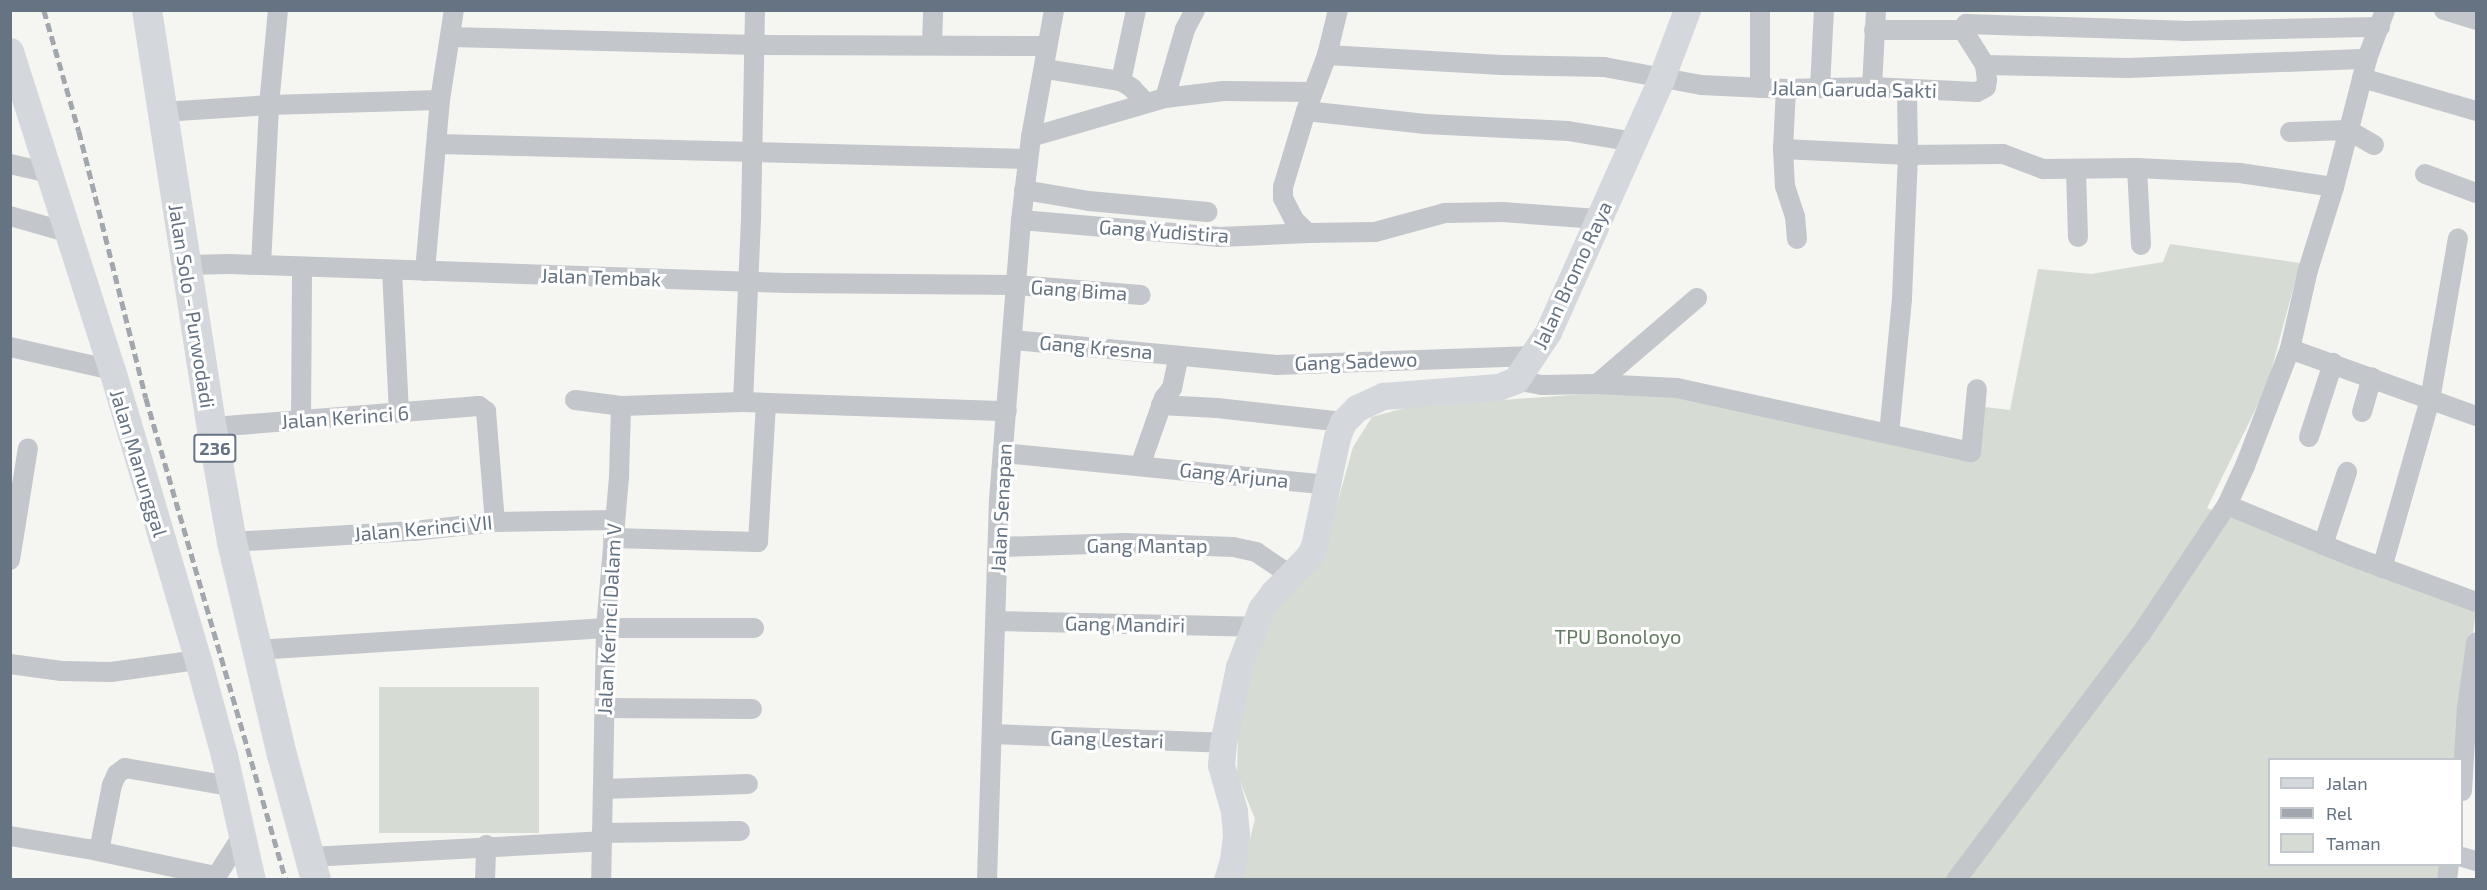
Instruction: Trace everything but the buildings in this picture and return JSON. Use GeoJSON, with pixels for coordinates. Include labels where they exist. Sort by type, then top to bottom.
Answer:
{"type":"FeatureCollection","features":[{"type":"Feature","properties":{"kind":"main road","name":"Jalan Solo - Purwodadi"},"geometry":{"type":"LineString","coordinates":[[147,10],[212,429],[232,542],[256,650],[313,868]]}},
{"type":"Feature","properties":{"kind":"main road","name":"Jalan Bromo Raya"},"geometry":{"type":"LineString","coordinates":[[1516,380],[1534,356],[1598,219],[1661,79],[1687,10]]}},
{"type":"Feature","properties":{"kind":"main road","name":"Jalan Manunggal"},"geometry":{"type":"LineString","coordinates":[[10,51],[15,83],[48,172],[112,370],[198,660],[252,879]]}},
{"type":"Feature","properties":{"kind":"main road"},"geometry":{"type":"LineString","coordinates":[[1227,879],[1233,861],[1236,835],[1234,811],[1221,765],[1223,743],[1239,667],[1253,627],[1272,592],[1309,556],[1314,546],[1342,422],[1357,408],[1383,396],[1498,387],[1516,380]]}},
{"type":"Feature","properties":{"kind":"street"},"geometry":{"type":"LineString","coordinates":[[261,266],[269,105],[278,10]]}},
{"type":"Feature","properties":{"kind":"street"},"geometry":{"type":"LineString","coordinates":[[425,271],[440,100],[454,10]]}},
{"type":"Feature","properties":{"kind":"street"},"geometry":{"type":"LineString","coordinates":[[743,402],[749,281],[756,10]]}},
{"type":"Feature","properties":{"kind":"street"},"geometry":{"type":"LineString","coordinates":[[932,44],[933,10]]}},
{"type":"Feature","properties":{"kind":"street","name":"Jalan Senapan"},"geometry":{"type":"LineString","coordinates":[[987,879],[1003,453],[1024,190],[1031,137],[1046,69],[1047,46],[1054,10]]}},
{"type":"Feature","properties":{"kind":"street"},"geometry":{"type":"LineString","coordinates":[[1121,81],[1136,10]]}},
{"type":"Feature","properties":{"kind":"street"},"geometry":{"type":"LineString","coordinates":[[1166,98],[1185,29],[1195,10]]}},
{"type":"Feature","properties":{"kind":"street"},"geometry":{"type":"LineString","coordinates":[[1308,233],[1294,220],[1283,198],[1282,187],[1312,92],[1327,56],[1338,10]]}},
{"type":"Feature","properties":{"kind":"street"},"geometry":{"type":"LineString","coordinates":[[1760,10],[1760,87]]}},
{"type":"Feature","properties":{"kind":"street"},"geometry":{"type":"LineString","coordinates":[[1820,88],[1824,10]]}},
{"type":"Feature","properties":{"kind":"street"},"geometry":{"type":"LineString","coordinates":[[2444,10],[2476,20]]}},
{"type":"Feature","properties":{"kind":"street"},"geometry":{"type":"LineString","coordinates":[[1956,879],[2141,634],[2227,505],[2290,349],[2308,270],[2334,187],[2364,69],[2382,19],[2183,31],[1966,24],[1965,32],[1985,65],[2364,69],[2476,111]]}},
{"type":"Feature","properties":{"kind":"street"},"geometry":{"type":"LineString","coordinates":[[1872,87],[1875,20],[1965,32]]}},
{"type":"Feature","properties":{"kind":"street"},"geometry":{"type":"LineString","coordinates":[[450,37],[754,45],[1047,46]]}},
{"type":"Feature","properties":{"kind":"street","name":"Jalan Garuda Sakti"},"geometry":{"type":"LineString","coordinates":[[1327,56],[1502,65],[1604,67],[1701,85],[1786,89],[1872,87],[1982,91],[1987,80],[1985,65]]}},
{"type":"Feature","properties":{"kind":"street"},"geometry":{"type":"LineString","coordinates":[[1046,69],[1121,81],[1132,87],[1145,102]]}},
{"type":"Feature","properties":{"kind":"street"},"geometry":{"type":"LineString","coordinates":[[1786,89],[1783,149],[1785,186],[1795,216],[1797,239]]}},
{"type":"Feature","properties":{"kind":"street"},"geometry":{"type":"LineString","coordinates":[[1889,434],[1902,298],[1908,155],[1907,89]]}},
{"type":"Feature","properties":{"kind":"street"},"geometry":{"type":"LineString","coordinates":[[1031,137],[1145,102],[1166,98],[1224,91],[1312,92]]}},
{"type":"Feature","properties":{"kind":"street"},"geometry":{"type":"LineString","coordinates":[[162,112],[269,105],[440,100]]}},
{"type":"Feature","properties":{"kind":"street"},"geometry":{"type":"LineString","coordinates":[[1306,111],[1425,124],[1568,131],[1623,140],[1632,145]]}},
{"type":"Feature","properties":{"kind":"street"},"geometry":{"type":"LineString","coordinates":[[2290,132],[2348,130],[2374,145]]}},
{"type":"Feature","properties":{"kind":"street"},"geometry":{"type":"LineString","coordinates":[[437,144],[1028,159]]}},
{"type":"Feature","properties":{"kind":"street"},"geometry":{"type":"LineString","coordinates":[[1783,149],[1908,155],[2003,154],[2043,169],[2137,168],[2240,173],[2334,187]]}},
{"type":"Feature","properties":{"kind":"street"},"geometry":{"type":"LineString","coordinates":[[10,164],[48,172]]}},
{"type":"Feature","properties":{"kind":"street"},"geometry":{"type":"LineString","coordinates":[[2137,168],[2141,245]]}},
{"type":"Feature","properties":{"kind":"street"},"geometry":{"type":"LineString","coordinates":[[2076,170],[2078,237]]}},
{"type":"Feature","properties":{"kind":"street"},"geometry":{"type":"LineString","coordinates":[[2425,174],[2476,193]]}},
{"type":"Feature","properties":{"kind":"street"},"geometry":{"type":"LineString","coordinates":[[1024,190],[1089,201],[1207,212]]}},
{"type":"Feature","properties":{"kind":"street","name":"Gang Yudistira"},"geometry":{"type":"LineString","coordinates":[[1021,220],[1220,237],[1375,232],[1445,213],[1502,212],[1598,219]]}},
{"type":"Feature","properties":{"kind":"street"},"geometry":{"type":"LineString","coordinates":[[10,216],[66,232]]}},
{"type":"Feature","properties":{"kind":"street"},"geometry":{"type":"LineString","coordinates":[[2382,568],[2430,400],[2458,238]]}},
{"type":"Feature","properties":{"kind":"street","name":"Jalan Tembak"},"geometry":{"type":"LineString","coordinates":[[187,265],[749,281],[1016,285]]}},
{"type":"Feature","properties":{"kind":"street"},"geometry":{"type":"LineString","coordinates":[[301,420],[302,267]]}},
{"type":"Feature","properties":{"kind":"street"},"geometry":{"type":"LineString","coordinates":[[392,270],[399,414]]}},
{"type":"Feature","properties":{"kind":"street","name":"Gang Bima"},"geometry":{"type":"LineString","coordinates":[[1016,285],[1142,295]]}},
{"type":"Feature","properties":{"kind":"street"},"geometry":{"type":"LineString","coordinates":[[1597,384],[1697,297]]}},
{"type":"Feature","properties":{"kind":"street","name":"Gang Kresna"},"geometry":{"type":"LineString","coordinates":[[1013,340],[1179,356]]}},
{"type":"Feature","properties":{"kind":"street"},"geometry":{"type":"LineString","coordinates":[[10,347],[112,370]]}},
{"type":"Feature","properties":{"kind":"street"},"geometry":{"type":"LineString","coordinates":[[2290,349],[2476,416]]}},
{"type":"Feature","properties":{"kind":"street"},"geometry":{"type":"LineString","coordinates":[[1140,466],[1161,405],[1172,388],[1179,356]]}},
{"type":"Feature","properties":{"kind":"street","name":"Gang Sadewo"},"geometry":{"type":"LineString","coordinates":[[1179,356],[1276,365],[1534,356]]}},
{"type":"Feature","properties":{"kind":"street"},"geometry":{"type":"LineString","coordinates":[[2309,437],[2333,363]]}},
{"type":"Feature","properties":{"kind":"street"},"geometry":{"type":"LineString","coordinates":[[2362,412],[2372,378]]}},
{"type":"Feature","properties":{"kind":"street"},"geometry":{"type":"LineString","coordinates":[[1516,380],[1542,385],[1597,384],[1677,388],[1971,452],[1977,389]]}},
{"type":"Feature","properties":{"kind":"street"},"geometry":{"type":"LineString","coordinates":[[575,400],[621,406],[743,402],[766,405],[1007,411]]}},
{"type":"Feature","properties":{"kind":"street","name":"Jalan Kerinci VII"},"geometry":{"type":"LineString","coordinates":[[232,542],[414,531],[495,522],[613,529],[758,542],[766,405]]}},
{"type":"Feature","properties":{"kind":"street"},"geometry":{"type":"LineString","coordinates":[[1161,405],[1217,408],[1342,422]]}},
{"type":"Feature","properties":{"kind":"street","name":"Jalan Kerinci 6"},"geometry":{"type":"LineString","coordinates":[[212,429],[479,406],[486,411],[495,522]]}},
{"type":"Feature","properties":{"kind":"street","name":"Jalan Kerinci Dalam V"},"geometry":{"type":"LineString","coordinates":[[601,879],[606,628],[619,477],[621,406]]}},
{"type":"Feature","properties":{"kind":"street"},"geometry":{"type":"LineString","coordinates":[[10,560],[28,448]]}},
{"type":"Feature","properties":{"kind":"street","name":"Gang Arjuna"},"geometry":{"type":"LineString","coordinates":[[1003,453],[1328,485]]}},
{"type":"Feature","properties":{"kind":"street"},"geometry":{"type":"LineString","coordinates":[[2323,545],[2347,472]]}},
{"type":"Feature","properties":{"kind":"street"},"geometry":{"type":"LineString","coordinates":[[2227,505],[2382,568],[2476,602]]}},
{"type":"Feature","properties":{"kind":"street","name":"Gang Mantap"},"geometry":{"type":"LineString","coordinates":[[998,547],[1125,543],[1233,547],[1256,552],[1289,574]]}},
{"type":"Feature","properties":{"kind":"street","name":"Gang Mandiri"},"geometry":{"type":"LineString","coordinates":[[997,621],[1253,627]]}},
{"type":"Feature","properties":{"kind":"street"},"geometry":{"type":"LineString","coordinates":[[256,650],[606,628],[754,628]]}},
{"type":"Feature","properties":{"kind":"street"},"geometry":{"type":"LineString","coordinates":[[2463,774],[2467,708],[2476,643]]}},
{"type":"Feature","properties":{"kind":"street"},"geometry":{"type":"LineString","coordinates":[[10,664],[62,671],[111,672],[198,660]]}},
{"type":"Feature","properties":{"kind":"street"},"geometry":{"type":"LineString","coordinates":[[605,708],[752,709]]}},
{"type":"Feature","properties":{"kind":"street","name":"Gang Lestari"},"geometry":{"type":"LineString","coordinates":[[992,734],[1223,743]]}},
{"type":"Feature","properties":{"kind":"street"},"geometry":{"type":"LineString","coordinates":[[99,851],[112,785],[117,774],[125,768],[230,786]]}},
{"type":"Feature","properties":{"kind":"street"},"geometry":{"type":"LineString","coordinates":[[604,789],[748,784]]}},
{"type":"Feature","properties":{"kind":"street"},"geometry":{"type":"LineString","coordinates":[[313,868],[486,845],[740,831]]}},
{"type":"Feature","properties":{"kind":"street"},"geometry":{"type":"LineString","coordinates":[[10,836],[99,851],[215,878],[241,838]]}},
{"type":"Feature","properties":{"kind":"street"},"geometry":{"type":"LineString","coordinates":[[485,879],[486,845]]}},
{"type":"Feature","properties":{"kind":"green space","name":"TPU Bonoloyo"},"geometry":{"type":"Polygon","coordinates":[[[2170,244],[2300,263],[2267,386],[2207,508],[2476,610],[2457,758],[2268,758],[2268,866],[2440,866],[2437,879],[1240,879],[1255,819],[1237,774],[1238,737],[1248,685],[1272,607],[1325,547],[1353,447],[1372,417],[1408,407],[1626,391],[1799,414],[1974,462],[1985,407],[2010,410],[2038,269],[2091,274],[2163,262],[2170,244]]]}},
{"type":"Feature","properties":{"kind":"green space"},"geometry":{"type":"Polygon","coordinates":[[[379,687],[539,687],[539,833],[379,833],[379,687]]]}},
{"type":"Feature","properties":{"kind":"railway"},"geometry":{"type":"LineString","coordinates":[[44,10],[79,131],[146,398],[286,880]]}}]}
